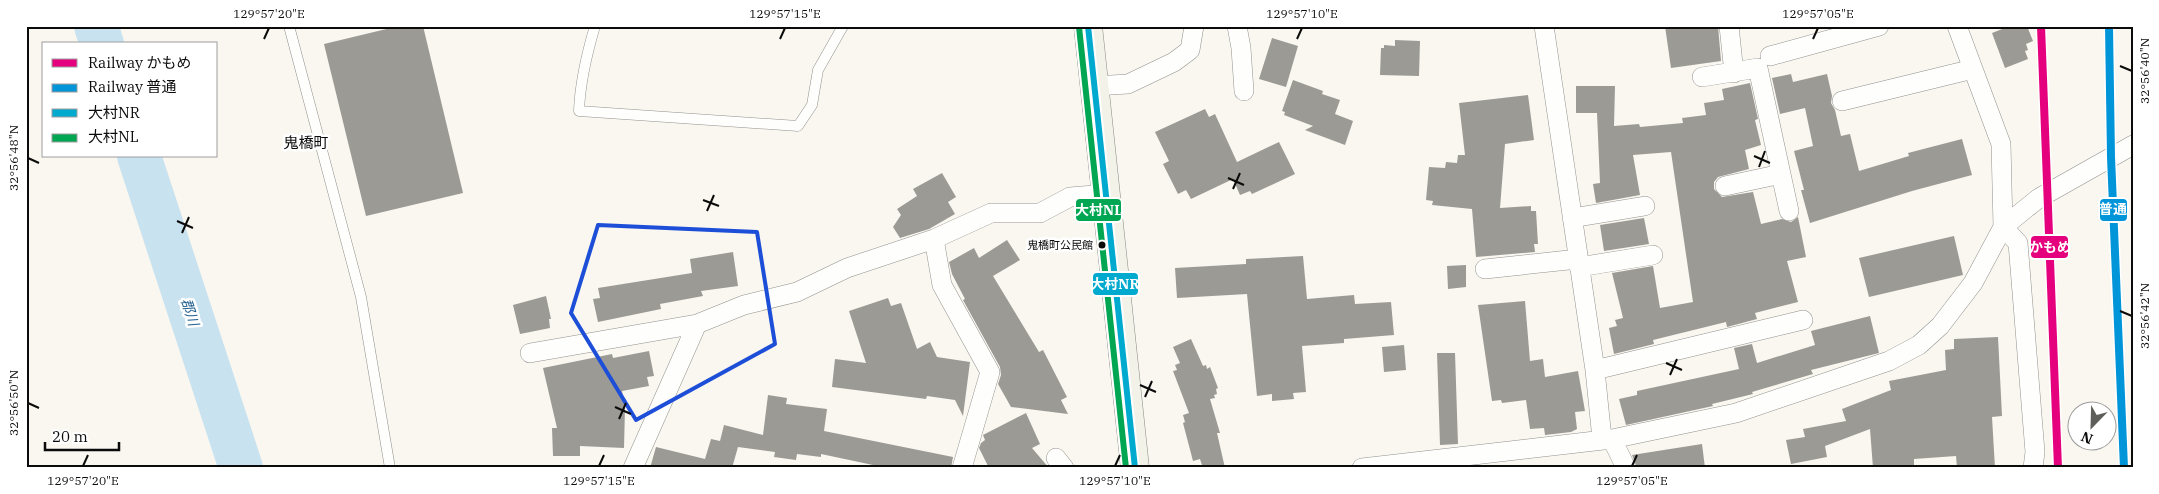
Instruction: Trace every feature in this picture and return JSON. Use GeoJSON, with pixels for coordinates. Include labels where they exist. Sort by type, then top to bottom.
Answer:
{"type":"FeatureCollection","features":[{"type":"Feature","properties":{"kind":"main road"},"geometry":{"type":"LineString","coordinates":[[1088,26],[1135,468]]}},
{"type":"Feature","properties":{"kind":"street"},"geometry":{"type":"LineString","coordinates":[[1094,86],[1128,84],[1174,62],[1190,50],[1194,26]]}},
{"type":"Feature","properties":{"kind":"street"},"geometry":{"type":"LineString","coordinates":[[1237,26],[1241,48],[1244,91]]}},
{"type":"Feature","properties":{"kind":"street"},"geometry":{"type":"LineString","coordinates":[[1544,26],[1607,439],[1626,468]]}},
{"type":"Feature","properties":{"kind":"street"},"geometry":{"type":"LineString","coordinates":[[1729,26],[1734,73]]}},
{"type":"Feature","properties":{"kind":"street"},"geometry":{"type":"LineString","coordinates":[[1770,56],[1879,26]]}},
{"type":"Feature","properties":{"kind":"street"},"geometry":{"type":"LineString","coordinates":[[1957,26],[2001,144],[2003,227],[2018,243],[2035,452],[2033,468]]}},
{"type":"Feature","properties":{"kind":"street"},"geometry":{"type":"LineString","coordinates":[[1702,77],[1758,68],[1789,211]]}},
{"type":"Feature","properties":{"kind":"street"},"geometry":{"type":"LineString","coordinates":[[1842,101],[1973,69]]}},
{"type":"Feature","properties":{"kind":"street"},"geometry":{"type":"LineString","coordinates":[[1362,468],[1607,439],[1736,412],[1890,361],[1919,345],[1940,326],[1973,283],[2003,227],[2040,198],[2133,145]]}},
{"type":"Feature","properties":{"kind":"street"},"geometry":{"type":"LineString","coordinates":[[1725,186],[1781,174]]}},
{"type":"Feature","properties":{"kind":"street"},"geometry":{"type":"LineString","coordinates":[[530,353],[697,324],[744,305],[797,292],[847,268],[934,240],[991,213],[1040,213],[1070,197],[1107,194]]}},
{"type":"Feature","properties":{"kind":"street"},"geometry":{"type":"LineString","coordinates":[[1572,218],[1645,206]]}},
{"type":"Feature","properties":{"kind":"street"},"geometry":{"type":"LineString","coordinates":[[934,240],[942,285],[990,372],[962,468]]}},
{"type":"Feature","properties":{"kind":"street"},"geometry":{"type":"LineString","coordinates":[[1486,269],[1579,263],[1653,254]]}},
{"type":"Feature","properties":{"kind":"street"},"geometry":{"type":"LineString","coordinates":[[1595,370],[1803,320]]}},
{"type":"Feature","properties":{"kind":"street"},"geometry":{"type":"LineString","coordinates":[[633,468],[697,324]]}},
{"type":"Feature","properties":{"kind":"lane"},"geometry":{"type":"LineString","coordinates":[[290,26],[361,297],[390,468]]}},
{"type":"Feature","properties":{"kind":"lane"},"geometry":{"type":"LineString","coordinates":[[595,26],[590,42],[579,111],[798,126],[812,105],[818,70],[843,26]]}},
{"type":"Feature","properties":{"kind":"highlighted area"},"geometry":{"type":"Polygon","coordinates":[[[598,225],[757,232],[775,344],[636,420],[571,313],[598,225]]]}},
{"type":"Feature","properties":{"kind":"building"},"geometry":{"type":"Polygon","coordinates":[[[399,26],[423,26],[463,193],[366,216],[324,44],[399,26]]]}},
{"type":"Feature","properties":{"kind":"building"},"geometry":{"type":"Polygon","coordinates":[[[1665,26],[1718,26],[1721,61],[1671,68],[1665,26]]]}},
{"type":"Feature","properties":{"kind":"building"},"geometry":{"type":"Polygon","coordinates":[[[2010,26],[2027,26],[2033,41],[2026,44],[2028,50],[2025,51],[2028,59],[2005,68],[1992,33],[2010,26]]]}},
{"type":"Feature","properties":{"kind":"building"},"geometry":{"type":"Polygon","coordinates":[[[1272,38],[1298,46],[1286,87],[1259,79],[1272,38]]]}},
{"type":"Feature","properties":{"kind":"building"},"geometry":{"type":"Polygon","coordinates":[[[1395,40],[1420,41],[1419,76],[1380,75],[1381,48],[1384,48],[1384,45],[1395,46],[1395,40]]]}},
{"type":"Feature","properties":{"kind":"building"},"geometry":{"type":"Polygon","coordinates":[[[1791,74],[1793,82],[1827,74],[1832,96],[1831,103],[1835,110],[1841,136],[1850,134],[1859,171],[1909,156],[1908,153],[1962,139],[1972,175],[1912,191],[1810,223],[1801,190],[1804,190],[1794,151],[1813,146],[1805,108],[1780,114],[1772,78],[1791,74]]]}},
{"type":"Feature","properties":{"kind":"building"},"geometry":{"type":"Polygon","coordinates":[[[1293,80],[1323,91],[1322,94],[1340,100],[1335,114],[1353,121],[1345,145],[1305,130],[1313,126],[1284,115],[1285,112],[1282,111],[1293,80]]]}},
{"type":"Feature","properties":{"kind":"building"},"geometry":{"type":"Polygon","coordinates":[[[1750,83],[1758,119],[1755,120],[1761,145],[1745,150],[1749,169],[1718,177],[1714,182],[1714,189],[1722,197],[1753,192],[1761,224],[1782,219],[1791,222],[1798,217],[1806,257],[1787,261],[1798,302],[1755,313],[1757,319],[1727,327],[1726,322],[1653,340],[1654,344],[1614,354],[1609,328],[1617,326],[1615,320],[1623,318],[1612,273],[1653,266],[1660,308],[1693,302],[1671,152],[1633,155],[1640,195],[1596,203],[1593,184],[1600,183],[1597,113],[1576,113],[1576,86],[1615,86],[1614,126],[1639,124],[1640,127],[1683,123],[1682,118],[1706,115],[1704,103],[1724,100],[1722,89],[1750,83]]]}},
{"type":"Feature","properties":{"kind":"building"},"geometry":{"type":"Polygon","coordinates":[[[1528,95],[1534,140],[1505,144],[1500,208],[1531,206],[1531,211],[1536,211],[1538,244],[1534,244],[1535,252],[1476,257],[1472,209],[1432,205],[1433,201],[1426,200],[1429,167],[1445,168],[1446,162],[1457,163],[1458,155],[1465,155],[1459,103],[1528,95]]]}},
{"type":"Feature","properties":{"kind":"building"},"geometry":{"type":"Polygon","coordinates":[[[1205,109],[1209,117],[1215,114],[1237,162],[1279,142],[1295,174],[1252,194],[1250,191],[1240,195],[1233,179],[1191,199],[1186,190],[1178,194],[1163,164],[1169,161],[1155,132],[1205,109]]]}},
{"type":"Feature","properties":{"kind":"building"},"geometry":{"type":"Polygon","coordinates":[[[942,173],[956,197],[948,202],[955,214],[929,229],[900,238],[893,227],[901,215],[897,209],[917,196],[913,189],[942,173]]]}},
{"type":"Feature","properties":{"kind":"building"},"geometry":{"type":"Polygon","coordinates":[[[1644,218],[1649,244],[1604,251],[1600,225],[1644,218]]]}},
{"type":"Feature","properties":{"kind":"building"},"geometry":{"type":"Polygon","coordinates":[[[1954,236],[1963,275],[1869,297],[1859,258],[1954,236]]]}},
{"type":"Feature","properties":{"kind":"building"},"geometry":{"type":"Polygon","coordinates":[[[1007,240],[1020,260],[993,276],[1039,352],[1043,350],[1067,397],[1061,400],[1068,414],[1011,407],[998,384],[1001,375],[1000,367],[963,300],[965,299],[952,274],[949,262],[974,248],[979,258],[1007,240]]]}},
{"type":"Feature","properties":{"kind":"building"},"geometry":{"type":"Polygon","coordinates":[[[733,252],[738,286],[701,291],[703,296],[660,304],[661,309],[598,322],[593,299],[600,298],[598,288],[692,273],[690,259],[733,252]]]}},
{"type":"Feature","properties":{"kind":"building"},"geometry":{"type":"Polygon","coordinates":[[[1303,256],[1307,299],[1354,295],[1355,304],[1391,302],[1394,335],[1344,339],[1344,343],[1302,346],[1306,392],[1293,393],[1294,399],[1272,401],[1272,394],[1257,396],[1247,294],[1177,298],[1175,268],[1246,264],[1246,259],[1303,256]]]}},
{"type":"Feature","properties":{"kind":"building"},"geometry":{"type":"Polygon","coordinates":[[[1466,265],[1466,287],[1448,289],[1447,266],[1466,265]]]}},
{"type":"Feature","properties":{"kind":"building"},"geometry":{"type":"Polygon","coordinates":[[[546,296],[551,319],[549,319],[550,328],[520,334],[513,305],[546,296]]]}},
{"type":"Feature","properties":{"kind":"building"},"geometry":{"type":"Polygon","coordinates":[[[888,298],[891,306],[901,303],[917,349],[930,342],[937,357],[970,362],[963,416],[955,400],[927,396],[926,399],[832,387],[835,359],[866,363],[849,311],[888,298]]]}},
{"type":"Feature","properties":{"kind":"building"},"geometry":{"type":"Polygon","coordinates":[[[1525,301],[1530,361],[1543,359],[1545,377],[1578,371],[1585,411],[1575,412],[1577,429],[1571,432],[1545,435],[1544,428],[1530,429],[1526,400],[1502,403],[1501,400],[1492,401],[1478,305],[1525,301]]]}},
{"type":"Feature","properties":{"kind":"building"},"geometry":{"type":"Polygon","coordinates":[[[1870,316],[1879,353],[1811,370],[1813,374],[1752,392],[1753,394],[1712,404],[1713,406],[1626,425],[1619,399],[1637,395],[1637,391],[1739,369],[1734,348],[1752,344],[1757,363],[1815,345],[1811,331],[1870,316]]]}},
{"type":"Feature","properties":{"kind":"building"},"geometry":{"type":"Polygon","coordinates":[[[1998,337],[2002,416],[1992,417],[1995,468],[1957,468],[1956,456],[1914,459],[1914,468],[1873,468],[1870,429],[1825,446],[1827,457],[1791,464],[1786,440],[1805,437],[1803,429],[1846,421],[1842,409],[1891,390],[1889,381],[1946,370],[1945,350],[1954,349],[1954,339],[1998,337]]]}},
{"type":"Feature","properties":{"kind":"building"},"geometry":{"type":"Polygon","coordinates":[[[1191,339],[1203,366],[1206,365],[1207,369],[1210,367],[1218,388],[1216,389],[1217,394],[1214,395],[1215,398],[1210,399],[1220,433],[1217,433],[1225,468],[1203,468],[1200,459],[1193,461],[1183,423],[1185,422],[1183,415],[1189,413],[1173,371],[1177,370],[1175,365],[1180,363],[1173,347],[1191,339]]]}},
{"type":"Feature","properties":{"kind":"building"},"geometry":{"type":"Polygon","coordinates":[[[1404,345],[1406,370],[1384,372],[1382,347],[1404,345]]]}},
{"type":"Feature","properties":{"kind":"building"},"geometry":{"type":"Polygon","coordinates":[[[649,351],[654,376],[647,377],[649,386],[622,391],[625,407],[624,448],[580,446],[580,456],[553,456],[552,428],[557,428],[543,368],[612,354],[613,358],[649,351]]]}},
{"type":"Feature","properties":{"kind":"building"},"geometry":{"type":"Polygon","coordinates":[[[1437,353],[1455,353],[1458,444],[1440,445],[1437,353]]]}},
{"type":"Feature","properties":{"kind":"building"},"geometry":{"type":"Polygon","coordinates":[[[768,395],[787,398],[786,404],[827,409],[824,431],[953,457],[951,468],[873,468],[873,465],[821,454],[821,457],[797,454],[796,460],[774,457],[775,452],[738,447],[732,468],[650,468],[656,447],[705,459],[711,439],[720,441],[724,425],[763,435],[768,395]]]}},
{"type":"Feature","properties":{"kind":"building"},"geometry":{"type":"Polygon","coordinates":[[[1026,413],[1040,444],[1032,448],[1049,468],[989,468],[979,448],[985,440],[983,435],[1026,413]]]}},
{"type":"Feature","properties":{"kind":"building"},"geometry":{"type":"Polygon","coordinates":[[[1702,444],[1705,468],[1637,468],[1632,455],[1702,444]]]}},
{"type":"Feature","properties":{"kind":"waterway","name":"郡川"},"geometry":{"type":"LineString","coordinates":[[96,26],[101,42]]}},
{"type":"Feature","properties":{"kind":"waterway","name":"郡川"},"geometry":{"type":"LineString","coordinates":[[140,158],[241,468]]}},
{"type":"Feature","properties":{"kind":"rail line","name":"かもめ"},"geometry":{"type":"LineString","coordinates":[[2041,26],[2058,468]]}},
{"type":"Feature","properties":{"kind":"rail line","name":"普通"},"geometry":{"type":"LineString","coordinates":[[2109,26],[2111,157],[2124,468]]}},
{"type":"Feature","properties":{"kind":"transit line","name":"大村NR"},"geometry":{"type":"LineString","coordinates":[[1088,26],[1135,468]]}},
{"type":"Feature","properties":{"kind":"transit line","name":"大村NL"},"geometry":{"type":"LineString","coordinates":[[1079,27],[1126,468]]}},
{"type":"Feature","properties":{"kind":"place","name":"鬼橋町公民館"},"geometry":{"type":"Point","coordinates":[1102,245]}},
{"type":"Feature","properties":{"kind":"district","name":"鬼橋町"},"geometry":{"type":"Point","coordinates":[306,143]}}]}
